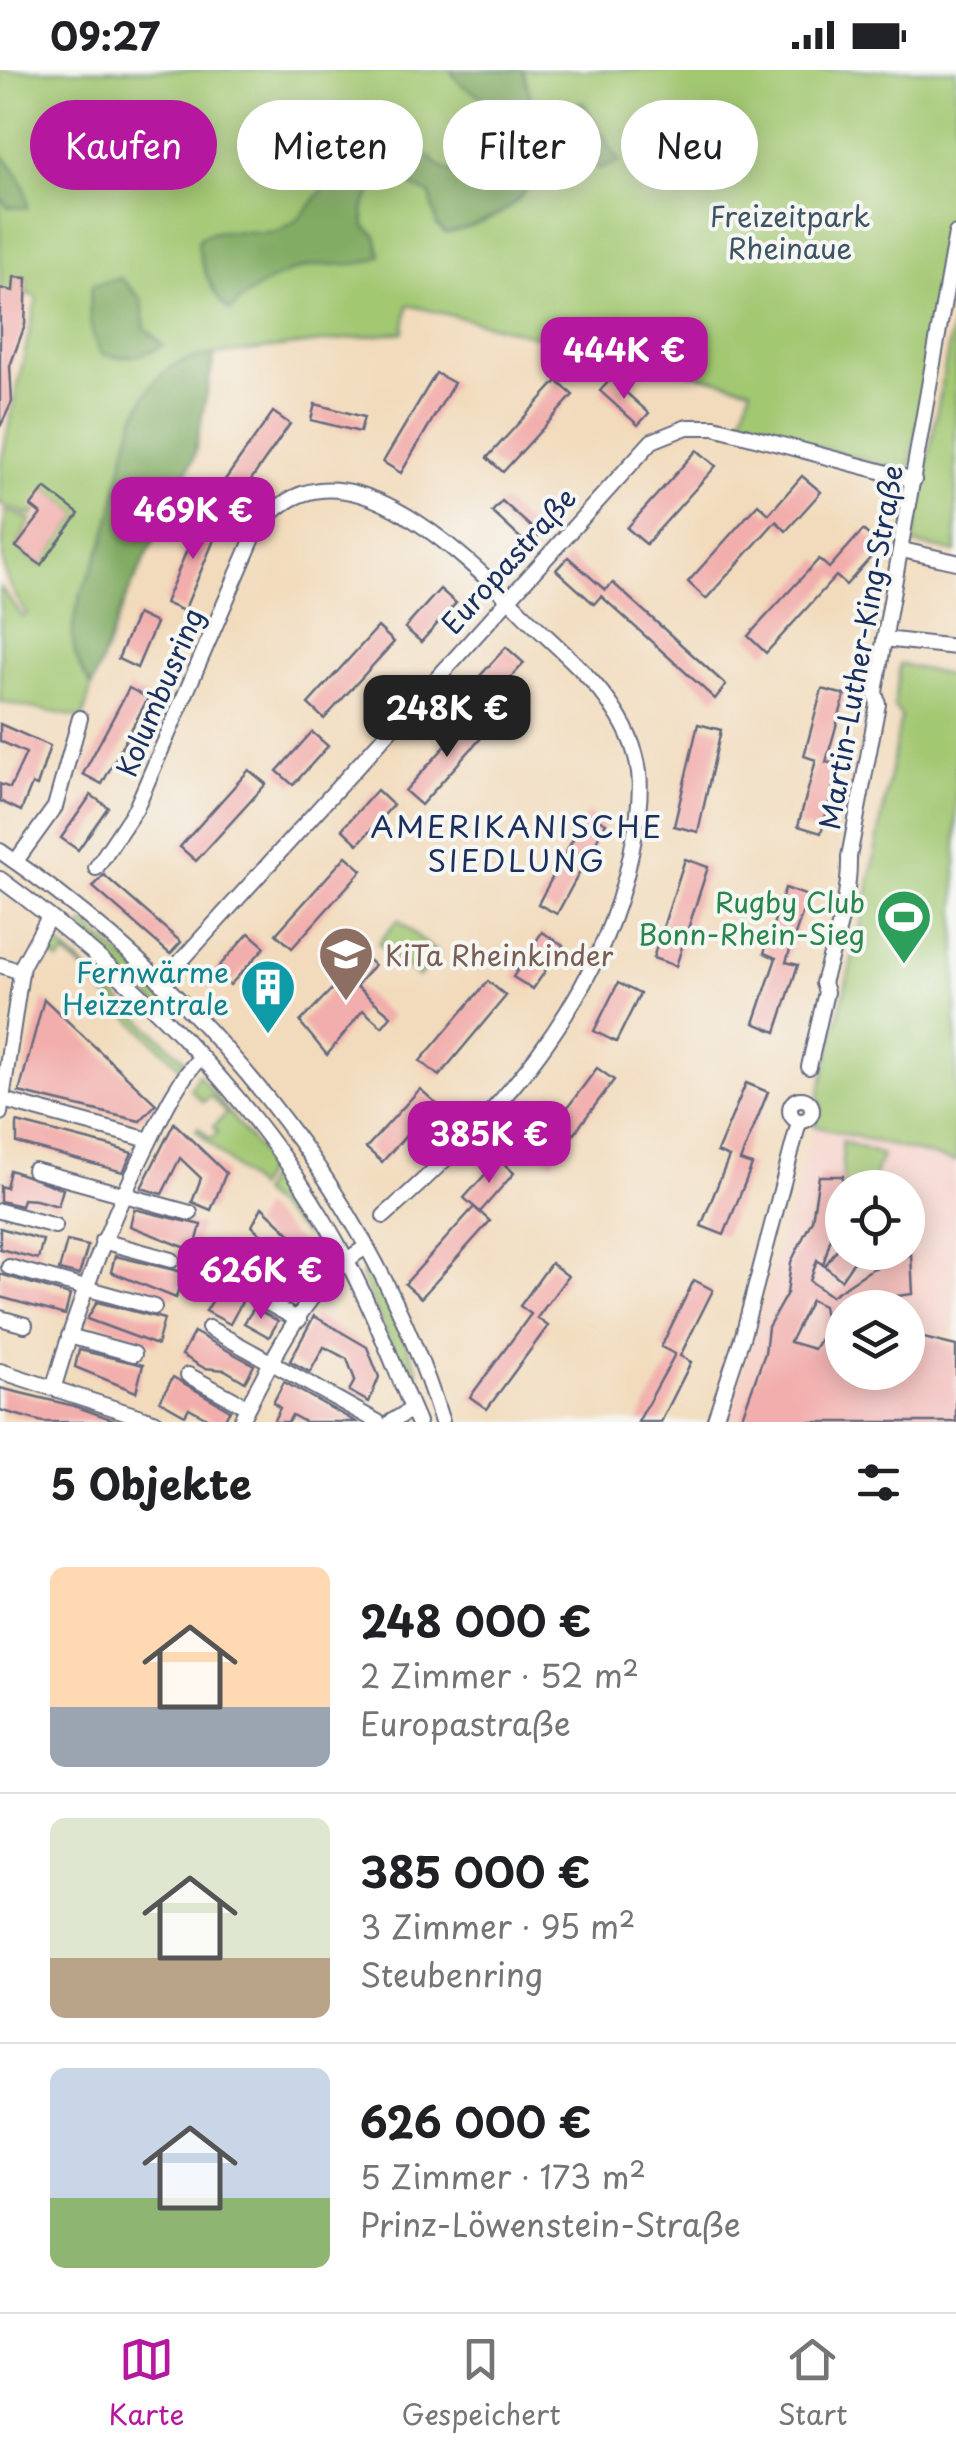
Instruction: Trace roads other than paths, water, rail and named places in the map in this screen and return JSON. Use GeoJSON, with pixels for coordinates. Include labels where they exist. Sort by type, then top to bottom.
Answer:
{"type":"FeatureCollection","features":[{"type":"Feature","properties":{"kind":"street","name":"Martin-Luther-King-Straße"},"geometry":{"type":"LineString","coordinates":[[809,1067],[826,992],[823,983],[849,878],[884,638],[956,233]]}},
{"type":"Feature","properties":{"kind":"street","name":"Europastraße"},"geometry":{"type":"LineString","coordinates":[[161,983],[639,452],[674,430],[714,427],[914,480]]}},
{"type":"Feature","properties":{"kind":"street"},"geometry":{"type":"LineString","coordinates":[[884,472],[895,494],[910,505]]}},
{"type":"Feature","properties":{"kind":"street","name":"Kolumbusring"},"geometry":{"type":"LineString","coordinates":[[96,868],[136,808],[253,538],[279,507],[324,492],[368,496],[424,526],[509,598],[608,700],[639,768],[632,848],[616,912],[564,1020],[480,1128],[384,1216]]}},
{"type":"Feature","properties":{"kind":"street"},"geometry":{"type":"LineString","coordinates":[[902,550],[956,562]]}},
{"type":"Feature","properties":{"kind":"street"},"geometry":{"type":"LineString","coordinates":[[884,638],[956,648]]}},
{"type":"Feature","properties":{"kind":"street"},"geometry":{"type":"LineString","coordinates":[[16,862],[55,807],[80,718]]}},
{"type":"Feature","properties":{"kind":"street"},"geometry":{"type":"LineString","coordinates":[[0,851],[73,906],[161,983],[224,1046],[293,1131],[366,1247],[441,1418],[391,1422]]}},
{"type":"Feature","properties":{"kind":"street"},"geometry":{"type":"LineString","coordinates":[[0,879],[49,917],[200,1056],[264,1131],[346,1259],[417,1418]]}},
{"type":"Feature","properties":{"kind":"street"},"geometry":{"type":"LineString","coordinates":[[56,893],[49,917],[20,972],[8,1038],[2,1106],[150,1140]]}},
{"type":"Feature","properties":{"kind":"street"},"geometry":{"type":"LineString","coordinates":[[49,917],[73,906]]}},
{"type":"Feature","properties":{"kind":"street"},"geometry":{"type":"LineString","coordinates":[[0,964],[20,972]]}},
{"type":"Feature","properties":{"kind":"street"},"geometry":{"type":"LineString","coordinates":[[54,1386],[84,1288],[122,1194],[211,1033]]}},
{"type":"Feature","properties":{"kind":"street"},"geometry":{"type":"LineString","coordinates":[[200,1056],[224,1046]]}},
{"type":"Feature","properties":{"kind":"street"},"geometry":{"type":"LineString","coordinates":[[714,1422],[743,1336],[799,1122]]}},
{"type":"Feature","properties":{"kind":"street"},"geometry":{"type":"LineString","coordinates":[[34,1170],[190,1213]]}},
{"type":"Feature","properties":{"kind":"street"},"geometry":{"type":"LineString","coordinates":[[0,1211],[55,1226]]}},
{"type":"Feature","properties":{"kind":"street"},"geometry":{"type":"LineString","coordinates":[[334,1238],[354,1226]]}},
{"type":"Feature","properties":{"kind":"street"},"geometry":{"type":"LineString","coordinates":[[102,1241],[172,1260]]}},
{"type":"Feature","properties":{"kind":"street"},"geometry":{"type":"LineString","coordinates":[[240,1422],[299,1320],[346,1259],[366,1247]]}},
{"type":"Feature","properties":{"kind":"street"},"geometry":{"type":"LineString","coordinates":[[8,1267],[154,1307]]}},
{"type":"Feature","properties":{"kind":"street"},"geometry":{"type":"LineString","coordinates":[[234,1285],[299,1320]]}},
{"type":"Feature","properties":{"kind":"street"},"geometry":{"type":"LineString","coordinates":[[0,1318],[25,1325]]}},
{"type":"Feature","properties":{"kind":"street"},"geometry":{"type":"LineString","coordinates":[[209,1328],[378,1422]]}},
{"type":"Feature","properties":{"kind":"street"},"geometry":{"type":"LineString","coordinates":[[69,1336],[134,1354]]}},
{"type":"Feature","properties":{"kind":"street"},"geometry":{"type":"LineString","coordinates":[[0,1371],[156,1422]]}},
{"type":"Feature","properties":{"kind":"street"},"geometry":{"type":"LineString","coordinates":[[188,1376],[247,1407]]}},
{"type":"Feature","properties":{"kind":"street"},"geometry":{"type":"LineString","coordinates":[[406,1393],[429,1384]]}},
{"type":"Feature","properties":{"kind":"place","name":"Rugby Club Bonn-Rhein-Sieg"},"geometry":{"type":"Point","coordinates":[904,966]}},
{"type":"Feature","properties":{"kind":"place","name":"KiTa Rheinkinder"},"geometry":{"type":"Point","coordinates":[346,1003]}},
{"type":"Feature","properties":{"kind":"place","name":"Fernwärme Heizzentrale"},"geometry":{"type":"Point","coordinates":[268,1036]}},
{"type":"Feature","properties":{"kind":"district","name":"AMERIKANISCHE SIEDLUNG"},"geometry":{"type":"Point","coordinates":[517,842]}},
{"type":"Feature","properties":{"kind":"park label","name":"Freizeitpark Rheinaue"},"geometry":{"type":"Point","coordinates":[790,231]}}]}
